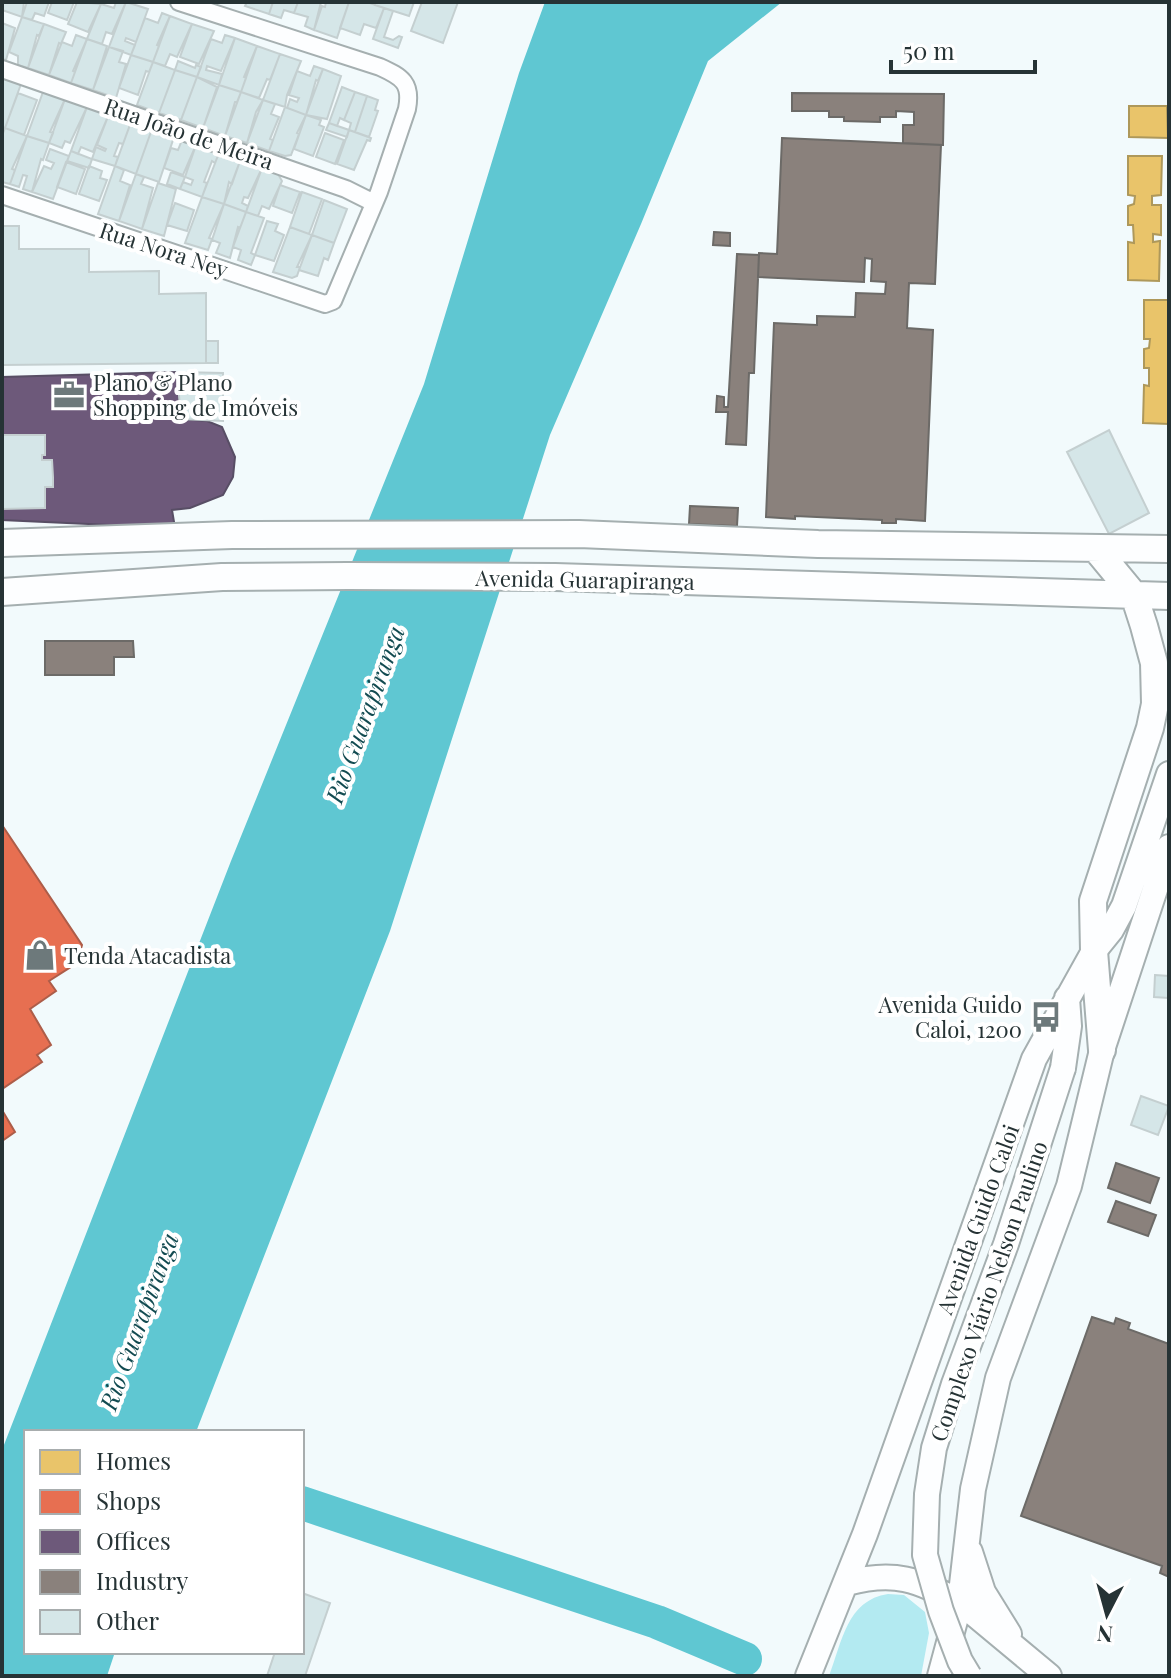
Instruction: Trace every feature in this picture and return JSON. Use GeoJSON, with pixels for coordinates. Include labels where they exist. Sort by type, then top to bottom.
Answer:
{"type":"FeatureCollection","features":[{"type":"Feature","properties":{"kind":"main road","name":"Avenida Guarapiranga"},"geometry":{"type":"LineString","coordinates":[[2,543],[232,535],[579,534],[818,544],[1169,549]]}},
{"type":"Feature","properties":{"kind":"main road"},"geometry":{"type":"LineString","coordinates":[[1096,549],[1134,595],[1154,663],[1155,704],[1146,741],[1093,901],[1102,1050]]}},
{"type":"Feature","properties":{"kind":"main road","name":"Avenida Guarapiranga"},"geometry":{"type":"LineString","coordinates":[[2,592],[222,577],[555,577],[1169,596]]}},
{"type":"Feature","properties":{"kind":"main road","name":"Avenida Guido Caloi"},"geometry":{"type":"LineString","coordinates":[[808,1676],[847,1583],[1034,1059],[1094,951],[1111,930],[1124,906],[1169,774]]}},
{"type":"Feature","properties":{"kind":"main road"},"geometry":{"type":"LineString","coordinates":[[940,1676],[960,1602],[973,1489],[998,1378],[1069,1186],[1102,1050],[1169,847]]}},
{"type":"Feature","properties":{"kind":"main road","name":"Complexo Viário Nelson Paulino"},"geometry":{"type":"LineString","coordinates":[[969,1676],[941,1611],[925,1555],[927,1494],[934,1448],[954,1384],[1006,1244],[1063,1068],[1069,1026],[1067,998]]}},
{"type":"Feature","properties":{"kind":"main road"},"geometry":{"type":"LineString","coordinates":[[967,1543],[983,1592],[995,1614],[1043,1671]]}},
{"type":"Feature","properties":{"kind":"main road"},"geometry":{"type":"LineString","coordinates":[[847,1583],[875,1575],[889,1575],[918,1583],[960,1602],[1043,1671]]}},
{"type":"Feature","properties":{"kind":"street"},"geometry":{"type":"LineString","coordinates":[[179,2],[380,67],[406,84],[410,95],[374,203]]}},
{"type":"Feature","properties":{"kind":"street","name":"Rua João de Meira"},"geometry":{"type":"LineString","coordinates":[[2,69],[346,189],[374,203]]}},
{"type":"Feature","properties":{"kind":"street","name":"Rua Nora Ney"},"geometry":{"type":"LineString","coordinates":[[2,195],[325,304],[335,297],[374,203]]}},
{"type":"Feature","properties":{"kind":"shaded area"},"geometry":{"type":"Polygon","coordinates":[[[888,1594],[904,1595],[925,1612],[929,1633],[921,1676],[829,1676],[848,1624],[855,1614],[874,1598],[888,1594]]]}},
{"type":"Feature","properties":{"kind":"water","name":"Rio Guarapiranga"},"geometry":{"type":"Polygon","coordinates":[[[545,2],[782,2],[708,61],[550,435],[390,931],[197,1430],[24,1430],[24,1654],[114,1654],[107,1676],[2,1676],[2,1450],[231,861],[424,384],[519,73],[545,2]]]}},
{"type":"Feature","properties":{"kind":"building: Homes"},"geometry":{"type":"Polygon","coordinates":[[[1129,106],[1167,106],[1168,138],[1129,137],[1129,106]]]}},
{"type":"Feature","properties":{"kind":"building: Homes"},"geometry":{"type":"Polygon","coordinates":[[[1128,156],[1162,156],[1161,195],[1152,196],[1152,205],[1161,205],[1161,235],[1153,234],[1153,242],[1160,241],[1159,281],[1128,280],[1128,242],[1134,243],[1133,225],[1128,225],[1128,206],[1134,204],[1135,196],[1128,195],[1128,156]]]}},
{"type":"Feature","properties":{"kind":"building: Homes"},"geometry":{"type":"Polygon","coordinates":[[[1144,300],[1169,300],[1169,424],[1143,423],[1144,385],[1149,386],[1149,368],[1144,368],[1144,349],[1149,348],[1150,339],[1144,339],[1144,300]]]}},
{"type":"Feature","properties":{"kind":"building: Shops","name":"Tenda Atacadista"},"geometry":{"type":"Polygon","coordinates":[[[2,825],[82,945],[77,963],[49,981],[56,991],[30,1009],[51,1045],[37,1055],[42,1062],[2,1089],[2,825]]]}},
{"type":"Feature","properties":{"kind":"building: Shops"},"geometry":{"type":"Polygon","coordinates":[[[2,1110],[15,1132],[2,1141],[2,1110]]]}},
{"type":"Feature","properties":{"kind":"building: Offices"},"geometry":{"type":"Polygon","coordinates":[[[177,372],[181,419],[207,421],[222,427],[235,457],[233,477],[223,495],[190,508],[172,510],[175,528],[2,520],[2,377],[177,372]]]}},
{"type":"Feature","properties":{"kind":"building: Industry"},"geometry":{"type":"Polygon","coordinates":[[[792,93],[944,94],[943,145],[903,143],[903,125],[914,125],[914,112],[896,111],[896,117],[880,117],[880,122],[844,121],[844,117],[829,117],[829,111],[792,111],[792,93]]]}},
{"type":"Feature","properties":{"kind":"building: Industry"},"geometry":{"type":"Polygon","coordinates":[[[782,138],[941,145],[935,284],[909,283],[907,328],[933,330],[925,521],[896,519],[896,523],[882,523],[882,520],[766,517],[774,323],[817,325],[817,316],[855,317],[856,293],[885,294],[886,282],[871,281],[872,259],[865,258],[864,282],[758,277],[759,253],[777,254],[782,138]]]}},
{"type":"Feature","properties":{"kind":"building: Industry"},"geometry":{"type":"Polygon","coordinates":[[[714,232],[730,233],[730,246],[713,245],[714,232]]]}},
{"type":"Feature","properties":{"kind":"building: Industry"},"geometry":{"type":"Polygon","coordinates":[[[737,254],[759,255],[754,373],[749,373],[746,445],[726,444],[728,412],[716,412],[717,396],[724,397],[724,407],[728,407],[737,254]]]}},
{"type":"Feature","properties":{"kind":"building: Industry"},"geometry":{"type":"Polygon","coordinates":[[[690,506],[738,508],[737,526],[689,524],[690,506]]]}},
{"type":"Feature","properties":{"kind":"building: Industry"},"geometry":{"type":"Polygon","coordinates":[[[45,641],[133,641],[134,657],[114,657],[114,675],[45,675],[45,641]]]}},
{"type":"Feature","properties":{"kind":"building: Industry"},"geometry":{"type":"Polygon","coordinates":[[[1116,1163],[1159,1178],[1150,1203],[1108,1188],[1116,1163]]]}},
{"type":"Feature","properties":{"kind":"building: Industry"},"geometry":{"type":"Polygon","coordinates":[[[1116,1201],[1156,1215],[1148,1236],[1108,1222],[1116,1201]]]}},
{"type":"Feature","properties":{"kind":"building: Industry"},"geometry":{"type":"Polygon","coordinates":[[[1092,1317],[1114,1324],[1116,1318],[1130,1323],[1128,1329],[1169,1344],[1169,1577],[1160,1573],[1162,1566],[1021,1516],[1092,1317]]]}},
{"type":"Feature","properties":{"kind":"building: Other"},"geometry":{"type":"Polygon","coordinates":[[[2,2],[24,2],[22,17],[2,10],[2,2]]]}},
{"type":"Feature","properties":{"kind":"building: Other"},"geometry":{"type":"Polygon","coordinates":[[[27,2],[49,2],[44,16],[35,13],[32,20],[22,17],[27,2]]]}},
{"type":"Feature","properties":{"kind":"building: Other"},"geometry":{"type":"Polygon","coordinates":[[[52,2],[74,2],[67,20],[48,13],[52,2]]]}},
{"type":"Feature","properties":{"kind":"building: Other"},"geometry":{"type":"Polygon","coordinates":[[[77,2],[101,4],[88,32],[68,24],[77,2]]]}},
{"type":"Feature","properties":{"kind":"building: Other"},"geometry":{"type":"Polygon","coordinates":[[[116,2],[126,2],[112,34],[106,32],[102,44],[87,39],[101,4],[114,8],[116,2]]]}},
{"type":"Feature","properties":{"kind":"building: Other"},"geometry":{"type":"Polygon","coordinates":[[[126,2],[148,9],[136,42],[126,38],[125,41],[135,45],[131,55],[109,47],[126,2]]]}},
{"type":"Feature","properties":{"kind":"building: Other"},"geometry":{"type":"Polygon","coordinates":[[[247,2],[273,2],[269,14],[245,6],[247,2]]]}},
{"type":"Feature","properties":{"kind":"building: Other"},"geometry":{"type":"Polygon","coordinates":[[[273,2],[298,2],[294,13],[284,10],[281,18],[269,14],[273,2]]]}},
{"type":"Feature","properties":{"kind":"building: Other"},"geometry":{"type":"Polygon","coordinates":[[[298,2],[321,2],[314,30],[305,26],[308,17],[294,13],[298,2]]]}},
{"type":"Feature","properties":{"kind":"building: Other"},"geometry":{"type":"Polygon","coordinates":[[[326,2],[349,2],[337,38],[314,30],[326,2]]]}},
{"type":"Feature","properties":{"kind":"building: Other"},"geometry":{"type":"Polygon","coordinates":[[[349,2],[367,2],[384,8],[376,28],[364,24],[360,35],[340,28],[349,2]]]}},
{"type":"Feature","properties":{"kind":"building: Other"},"geometry":{"type":"Polygon","coordinates":[[[376,2],[414,2],[409,16],[375,5],[376,2]]]}},
{"type":"Feature","properties":{"kind":"building: Other"},"geometry":{"type":"Polygon","coordinates":[[[422,2],[458,2],[443,43],[411,31],[422,2]]]}},
{"type":"Feature","properties":{"kind":"building: Other"},"geometry":{"type":"Polygon","coordinates":[[[384,8],[393,11],[384,37],[393,40],[402,37],[398,48],[373,39],[384,8]]]}},
{"type":"Feature","properties":{"kind":"building: Other"},"geometry":{"type":"Polygon","coordinates":[[[162,13],[170,16],[153,62],[131,55],[145,18],[158,23],[162,13]]]}},
{"type":"Feature","properties":{"kind":"building: Other"},"geometry":{"type":"Polygon","coordinates":[[[170,16],[192,24],[177,57],[170,54],[165,66],[153,62],[170,16]]]}},
{"type":"Feature","properties":{"kind":"building: Other"},"geometry":{"type":"Polygon","coordinates":[[[22,17],[44,24],[37,35],[28,68],[18,65],[18,56],[9,52],[22,17]]]}},
{"type":"Feature","properties":{"kind":"building: Other"},"geometry":{"type":"Polygon","coordinates":[[[2,23],[15,28],[6,60],[2,59],[2,23]]]}},
{"type":"Feature","properties":{"kind":"building: Other"},"geometry":{"type":"Polygon","coordinates":[[[44,24],[66,32],[59,43],[49,75],[28,68],[44,24]]]}},
{"type":"Feature","properties":{"kind":"building: Other"},"geometry":{"type":"Polygon","coordinates":[[[192,24],[214,31],[199,64],[180,57],[192,24]]]}},
{"type":"Feature","properties":{"kind":"building: Other"},"geometry":{"type":"Polygon","coordinates":[[[76,35],[87,39],[71,83],[49,75],[62,42],[72,46],[76,35]]]}},
{"type":"Feature","properties":{"kind":"building: Other"},"geometry":{"type":"Polygon","coordinates":[[[225,35],[235,38],[221,71],[207,66],[206,70],[222,74],[219,85],[197,77],[211,39],[222,43],[225,35]]]}},
{"type":"Feature","properties":{"kind":"building: Other"},"geometry":{"type":"Polygon","coordinates":[[[235,38],[257,46],[241,92],[219,85],[235,38]]]}},
{"type":"Feature","properties":{"kind":"building: Other"},"geometry":{"type":"Polygon","coordinates":[[[87,39],[107,46],[93,90],[71,83],[87,39]]]}},
{"type":"Feature","properties":{"kind":"building: Other"},"geometry":{"type":"Polygon","coordinates":[[[257,46],[280,54],[259,98],[241,92],[257,46]]]}},
{"type":"Feature","properties":{"kind":"building: Other"},"geometry":{"type":"Polygon","coordinates":[[[109,47],[123,51],[119,62],[126,64],[116,98],[93,90],[109,47]]]}},
{"type":"Feature","properties":{"kind":"building: Other"},"geometry":{"type":"Polygon","coordinates":[[[280,54],[301,61],[285,107],[263,100],[280,54]]]}},
{"type":"Feature","properties":{"kind":"building: Other"},"geometry":{"type":"Polygon","coordinates":[[[131,55],[153,62],[149,72],[146,71],[138,95],[119,88],[131,55]]]}},
{"type":"Feature","properties":{"kind":"building: Other"},"geometry":{"type":"Polygon","coordinates":[[[178,61],[195,68],[196,65],[201,67],[197,77],[175,70],[178,61]]]}},
{"type":"Feature","properties":{"kind":"building: Other"},"geometry":{"type":"Polygon","coordinates":[[[153,62],[175,70],[159,113],[137,105],[153,62]]]}},
{"type":"Feature","properties":{"kind":"building: Other"},"geometry":{"type":"Polygon","coordinates":[[[314,66],[323,69],[316,80],[306,115],[287,108],[290,99],[297,102],[299,98],[289,95],[297,71],[310,76],[314,66]]]}},
{"type":"Feature","properties":{"kind":"building: Other"},"geometry":{"type":"Polygon","coordinates":[[[323,69],[341,76],[327,119],[306,115],[323,69]]]}},
{"type":"Feature","properties":{"kind":"building: Other"},"geometry":{"type":"Polygon","coordinates":[[[175,70],[197,77],[181,120],[159,113],[175,70]]]}},
{"type":"Feature","properties":{"kind":"building: Other"},"geometry":{"type":"Polygon","coordinates":[[[197,77],[217,87],[203,128],[181,120],[197,77]]]}},
{"type":"Feature","properties":{"kind":"building: Other"},"geometry":{"type":"Polygon","coordinates":[[[2,78],[21,84],[5,128],[2,127],[2,78]]]}},
{"type":"Feature","properties":{"kind":"building: Other"},"geometry":{"type":"Polygon","coordinates":[[[219,85],[241,92],[225,136],[203,128],[219,85]]]}},
{"type":"Feature","properties":{"kind":"building: Other"},"geometry":{"type":"Polygon","coordinates":[[[342,87],[355,92],[344,120],[340,118],[337,126],[329,123],[342,87]]]}},
{"type":"Feature","properties":{"kind":"building: Other"},"geometry":{"type":"Polygon","coordinates":[[[43,92],[65,99],[50,132],[53,133],[49,143],[27,136],[43,92]]]}},
{"type":"Feature","properties":{"kind":"building: Other"},"geometry":{"type":"Polygon","coordinates":[[[241,92],[263,100],[247,143],[225,136],[241,92]]]}},
{"type":"Feature","properties":{"kind":"building: Other"},"geometry":{"type":"Polygon","coordinates":[[[355,92],[367,96],[355,132],[349,130],[351,123],[344,120],[355,92]]]}},
{"type":"Feature","properties":{"kind":"building: Other"},"geometry":{"type":"Polygon","coordinates":[[[18,93],[37,100],[24,135],[5,128],[18,93]]]}},
{"type":"Feature","properties":{"kind":"building: Other"},"geometry":{"type":"Polygon","coordinates":[[[367,96],[378,100],[375,110],[378,111],[369,137],[355,132],[367,96]]]}},
{"type":"Feature","properties":{"kind":"building: Other"},"geometry":{"type":"Polygon","coordinates":[[[65,99],[87,107],[70,143],[65,141],[62,148],[49,143],[65,99]]]}},
{"type":"Feature","properties":{"kind":"building: Other"},"geometry":{"type":"Polygon","coordinates":[[[263,100],[275,104],[271,114],[279,117],[270,139],[273,140],[269,151],[247,143],[263,100]]]}},
{"type":"Feature","properties":{"kind":"building: Other"},"geometry":{"type":"Polygon","coordinates":[[[87,107],[109,114],[93,152],[81,147],[78,154],[71,151],[87,107]]]}},
{"type":"Feature","properties":{"kind":"building: Other"},"geometry":{"type":"Polygon","coordinates":[[[285,107],[306,115],[291,155],[285,156],[269,151],[285,107]]]}},
{"type":"Feature","properties":{"kind":"building: Other"},"geometry":{"type":"Polygon","coordinates":[[[109,114],[131,122],[123,144],[119,143],[114,156],[118,157],[115,166],[92,159],[96,147],[106,149],[97,145],[109,114]]]}},
{"type":"Feature","properties":{"kind":"building: Other"},"geometry":{"type":"Polygon","coordinates":[[[306,115],[321,120],[319,125],[324,127],[313,156],[294,149],[306,115]]]}},
{"type":"Feature","properties":{"kind":"building: Other"},"geometry":{"type":"Polygon","coordinates":[[[131,122],[152,129],[136,174],[115,166],[131,122]]]}},
{"type":"Feature","properties":{"kind":"building: Other"},"geometry":{"type":"Polygon","coordinates":[[[329,123],[349,130],[347,137],[326,130],[329,123]]]}},
{"type":"Feature","properties":{"kind":"building: Other"},"geometry":{"type":"Polygon","coordinates":[[[5,128],[27,136],[12,169],[15,170],[10,184],[2,182],[2,136],[5,128]]]}},
{"type":"Feature","properties":{"kind":"building: Other"},"geometry":{"type":"Polygon","coordinates":[[[152,129],[174,137],[159,182],[136,174],[152,129]]]}},
{"type":"Feature","properties":{"kind":"building: Other"},"geometry":{"type":"Polygon","coordinates":[[[349,130],[371,138],[367,140],[354,170],[337,164],[349,130]]]}},
{"type":"Feature","properties":{"kind":"building: Other"},"geometry":{"type":"Polygon","coordinates":[[[325,133],[344,140],[335,164],[316,157],[325,133]]]}},
{"type":"Feature","properties":{"kind":"building: Other"},"geometry":{"type":"Polygon","coordinates":[[[27,136],[49,143],[32,192],[23,189],[27,176],[23,175],[19,187],[10,184],[27,136]]]}},
{"type":"Feature","properties":{"kind":"building: Other"},"geometry":{"type":"Polygon","coordinates":[[[182,140],[196,145],[183,175],[164,168],[171,148],[178,150],[182,140]]]}},
{"type":"Feature","properties":{"kind":"building: Other"},"geometry":{"type":"Polygon","coordinates":[[[196,145],[219,153],[215,163],[212,161],[202,197],[180,189],[183,182],[191,185],[193,180],[185,177],[196,145]]]}},
{"type":"Feature","properties":{"kind":"building: Other"},"geometry":{"type":"Polygon","coordinates":[[[50,149],[69,156],[53,199],[32,192],[44,166],[51,169],[54,163],[46,160],[50,149]]]}},
{"type":"Feature","properties":{"kind":"building: Other"},"geometry":{"type":"Polygon","coordinates":[[[71,151],[92,159],[89,168],[67,161],[71,151]]]}},
{"type":"Feature","properties":{"kind":"building: Other"},"geometry":{"type":"Polygon","coordinates":[[[219,153],[240,161],[232,184],[229,182],[224,204],[202,197],[219,153]]]}},
{"type":"Feature","properties":{"kind":"building: Other"},"geometry":{"type":"Polygon","coordinates":[[[240,161],[262,168],[248,198],[244,197],[242,203],[248,206],[246,212],[224,204],[240,161]]]}},
{"type":"Feature","properties":{"kind":"building: Other"},"geometry":{"type":"Polygon","coordinates":[[[66,162],[85,169],[76,194],[57,187],[66,162]]]}},
{"type":"Feature","properties":{"kind":"building: Other"},"geometry":{"type":"Polygon","coordinates":[[[89,166],[102,171],[100,178],[107,180],[99,201],[79,194],[89,166]]]}},
{"type":"Feature","properties":{"kind":"building: Other"},"geometry":{"type":"Polygon","coordinates":[[[115,166],[124,170],[120,181],[130,185],[119,221],[98,214],[115,166]]]}},
{"type":"Feature","properties":{"kind":"building: Other"},"geometry":{"type":"Polygon","coordinates":[[[262,168],[278,174],[282,181],[269,209],[262,206],[258,216],[246,212],[262,168]]]}},
{"type":"Feature","properties":{"kind":"building: Other"},"geometry":{"type":"Polygon","coordinates":[[[171,172],[185,177],[180,189],[167,184],[171,172]]]}},
{"type":"Feature","properties":{"kind":"building: Other"},"geometry":{"type":"Polygon","coordinates":[[[136,174],[144,177],[141,184],[153,188],[142,229],[119,221],[136,174]]]}},
{"type":"Feature","properties":{"kind":"building: Other"},"geometry":{"type":"Polygon","coordinates":[[[158,183],[176,189],[164,236],[142,229],[158,183]]]}},
{"type":"Feature","properties":{"kind":"building: Other"},"geometry":{"type":"Polygon","coordinates":[[[280,185],[300,192],[292,213],[273,206],[280,185]]]}},
{"type":"Feature","properties":{"kind":"building: Other"},"geometry":{"type":"Polygon","coordinates":[[[302,192],[322,199],[309,234],[290,227],[302,192]]]}},
{"type":"Feature","properties":{"kind":"building: Other"},"geometry":{"type":"Polygon","coordinates":[[[202,197],[224,204],[209,238],[212,239],[208,250],[185,243],[202,197]]]}},
{"type":"Feature","properties":{"kind":"building: Other"},"geometry":{"type":"Polygon","coordinates":[[[324,200],[347,209],[334,243],[312,235],[324,200]]]}},
{"type":"Feature","properties":{"kind":"building: Other"},"geometry":{"type":"Polygon","coordinates":[[[175,203],[194,210],[187,231],[167,225],[175,203]]]}},
{"type":"Feature","properties":{"kind":"building: Other"},"geometry":{"type":"Polygon","coordinates":[[[224,204],[246,212],[238,227],[230,258],[216,253],[220,243],[212,240],[224,204]]]}},
{"type":"Feature","properties":{"kind":"building: Other"},"geometry":{"type":"Polygon","coordinates":[[[246,212],[264,218],[251,253],[255,255],[251,265],[238,260],[241,250],[233,247],[246,212]]]}},
{"type":"Feature","properties":{"kind":"building: Other"},"geometry":{"type":"Polygon","coordinates":[[[267,221],[278,224],[275,231],[284,235],[274,261],[255,255],[267,221]]]}},
{"type":"Feature","properties":{"kind":"building: Other"},"geometry":{"type":"Polygon","coordinates":[[[2,226],[19,226],[19,249],[89,249],[89,272],[159,271],[159,294],[206,293],[206,363],[2,365],[2,226]]]}},
{"type":"Feature","properties":{"kind":"building: Other"},"geometry":{"type":"Polygon","coordinates":[[[290,227],[312,235],[297,267],[300,267],[297,276],[292,278],[273,272],[290,227]]]}},
{"type":"Feature","properties":{"kind":"building: Other"},"geometry":{"type":"Polygon","coordinates":[[[312,235],[334,243],[328,260],[324,258],[318,276],[299,270],[312,235]]]}},
{"type":"Feature","properties":{"kind":"building: Other"},"geometry":{"type":"Polygon","coordinates":[[[206,341],[218,341],[218,363],[206,363],[206,341]]]}},
{"type":"Feature","properties":{"kind":"building: Other"},"geometry":{"type":"Polygon","coordinates":[[[177,372],[223,373],[223,421],[181,419],[177,372]]]}},
{"type":"Feature","properties":{"kind":"building: Other"},"geometry":{"type":"Polygon","coordinates":[[[1109,430],[1149,513],[1109,534],[1067,452],[1109,430]]]}},
{"type":"Feature","properties":{"kind":"building: Other"},"geometry":{"type":"Polygon","coordinates":[[[2,435],[45,435],[42,460],[52,460],[53,487],[45,487],[45,508],[2,509],[2,435]]]}},
{"type":"Feature","properties":{"kind":"building: Other"},"geometry":{"type":"Polygon","coordinates":[[[1155,975],[1169,976],[1168,998],[1154,997],[1155,975]]]}},
{"type":"Feature","properties":{"kind":"building: Other"},"geometry":{"type":"Polygon","coordinates":[[[1141,1096],[1169,1106],[1158,1135],[1131,1125],[1141,1096]]]}},
{"type":"Feature","properties":{"kind":"building: Other"},"geometry":{"type":"Polygon","coordinates":[[[304,1594],[330,1603],[305,1676],[267,1676],[274,1654],[304,1654],[304,1594]]]}},
{"type":"Feature","properties":{"kind":"waterway"},"geometry":{"type":"LineString","coordinates":[[304,1504],[657,1622],[745,1659]]}},
{"type":"Feature","properties":{"kind":"place","name":"Plano & Plano Shopping de Imóveis"},"geometry":{"type":"Point","coordinates":[69,395]}},
{"type":"Feature","properties":{"kind":"place","name":"Tenda Atacadista"},"geometry":{"type":"Point","coordinates":[40,955]}},
{"type":"Feature","properties":{"kind":"place","name":"Avenida Guido Caloi, 1200"},"geometry":{"type":"Point","coordinates":[1046,1017]}}]}
